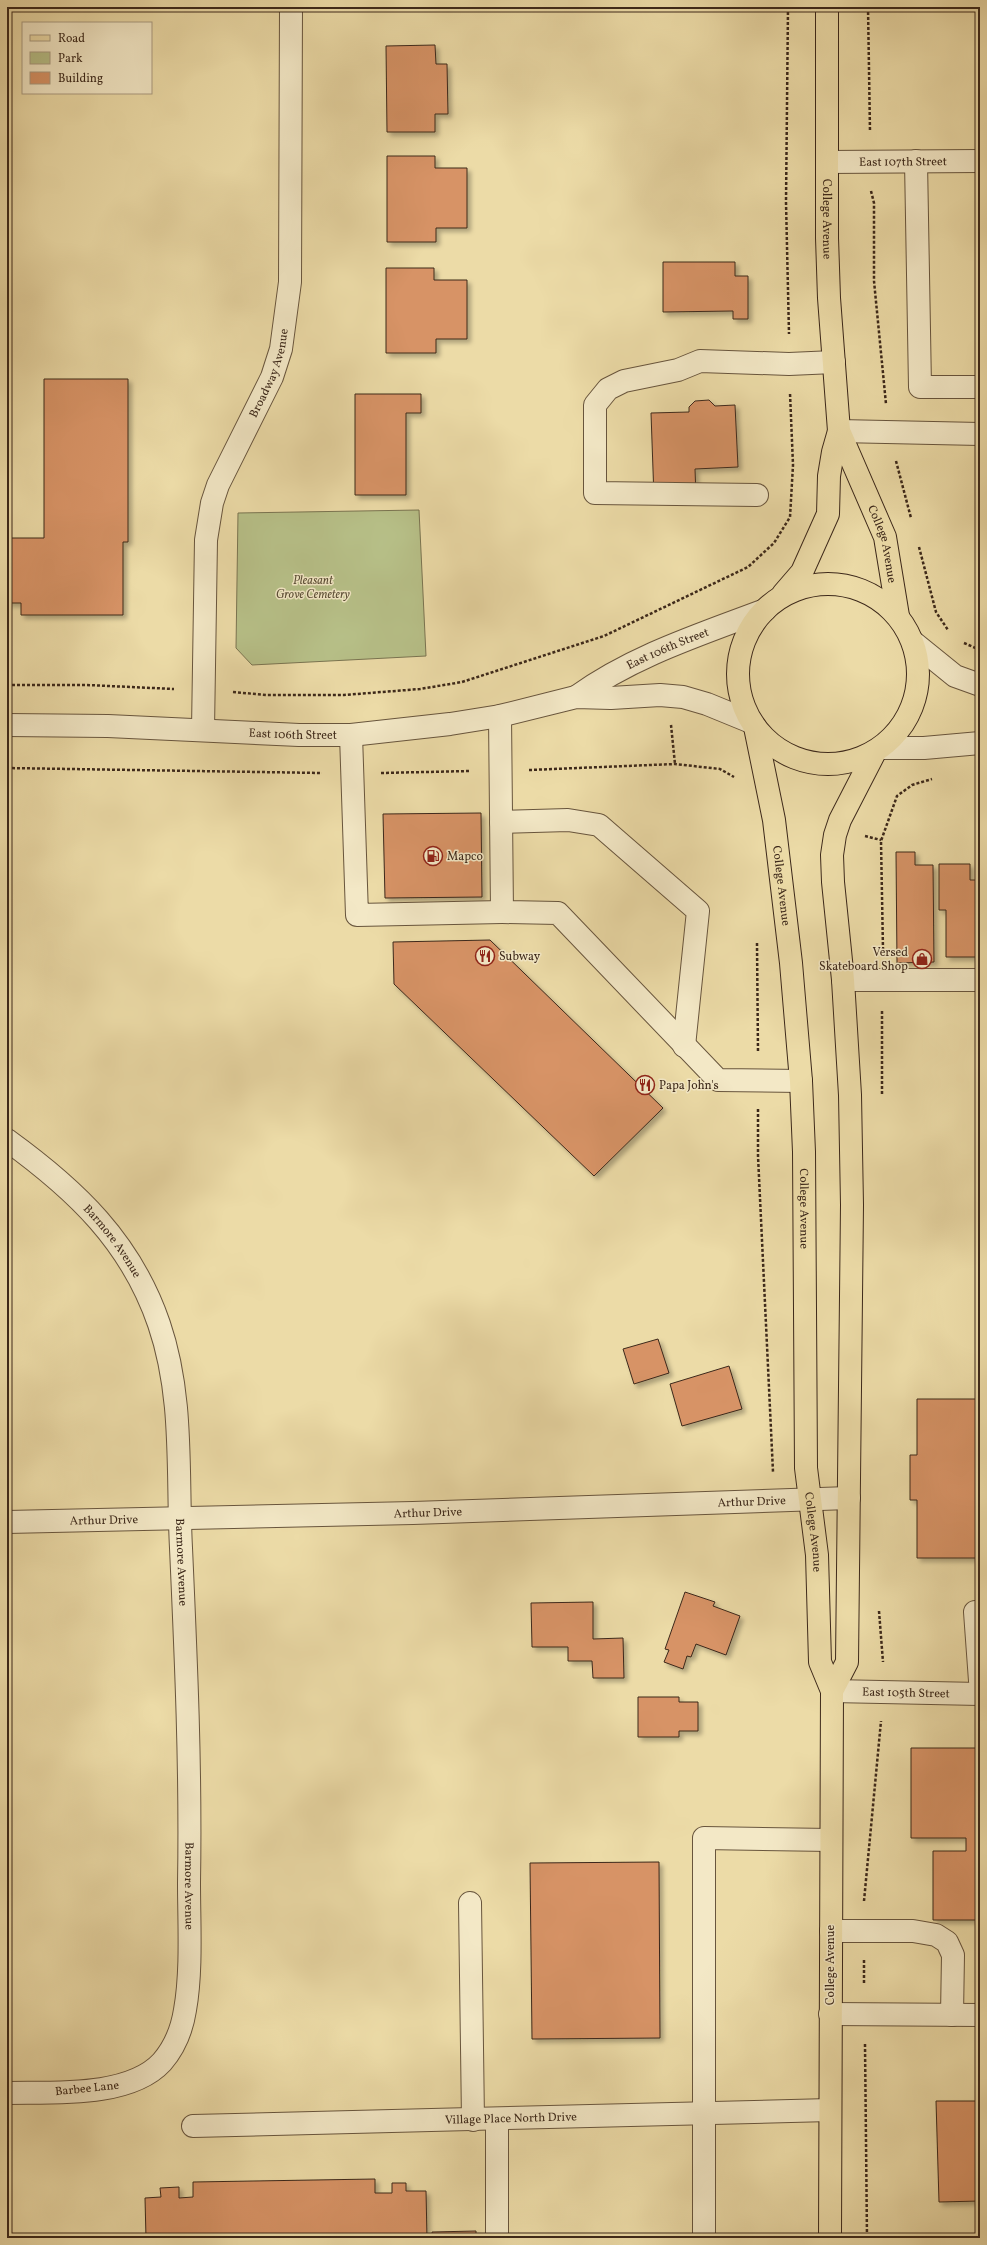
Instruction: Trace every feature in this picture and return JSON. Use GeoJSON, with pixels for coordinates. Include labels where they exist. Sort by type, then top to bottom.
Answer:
{"type":"FeatureCollection","features":[{"type":"Feature","properties":{"kind":"main road","name":"College Avenue"},"geometry":{"type":"LineString","coordinates":[[827,7],[829,298],[839,431],[885,537],[898,616],[913,642],[918,670],[917,693],[912,709],[904,724],[878,751],[848,802],[835,835],[832,855],[833,882],[843,980],[850,1095],[852,1206],[847,1662],[832,1691]]}},
{"type":"Feature","properties":{"kind":"main road","name":"College Avenue"},"geometry":{"type":"LineString","coordinates":[[830,2238],[832,1691],[820,1662],[817,1555],[805,1442],[804,1152],[801,1082],[791,963],[775,827],[753,724],[740,693],[739,662],[748,633],[771,605],[802,572],[828,514],[829,476],[833,452],[839,431]]}},
{"type":"Feature","properties":{"kind":"main road"},"geometry":{"type":"LineString","coordinates":[[771,605],[808,586],[828,584],[841,585],[866,593],[878,599],[898,616]]}},
{"type":"Feature","properties":{"kind":"main road"},"geometry":{"type":"LineString","coordinates":[[753,724],[776,748],[792,757],[810,762],[828,765],[846,763],[878,751]]}},
{"type":"Feature","properties":{"kind":"street","name":"Broadway Avenue"},"geometry":{"type":"LineString","coordinates":[[203,729],[202,690],[206,540],[212,503],[218,485],[272,376],[281,349],[287,312],[290,282],[291,7]]}},
{"type":"Feature","properties":{"kind":"street"},"geometry":{"type":"LineString","coordinates":[[916,161],[920,387],[980,387]]}},
{"type":"Feature","properties":{"kind":"street","name":"East 107th Street"},"geometry":{"type":"LineString","coordinates":[[827,162],[980,161]]}},
{"type":"Feature","properties":{"kind":"street"},"geometry":{"type":"LineString","coordinates":[[757,495],[595,493],[595,405],[608,389],[624,381],[678,370],[700,362],[789,364],[834,362]]}},
{"type":"Feature","properties":{"kind":"street"},"geometry":{"type":"LineString","coordinates":[[839,431],[980,434]]}},
{"type":"Feature","properties":{"kind":"street","name":"East 106th Street"},"geometry":{"type":"LineString","coordinates":[[576,697],[603,678],[635,660],[771,605]]}},
{"type":"Feature","properties":{"kind":"street"},"geometry":{"type":"LineString","coordinates":[[913,642],[956,676],[980,685]]}},
{"type":"Feature","properties":{"kind":"street","name":"East 106th Street"},"geometry":{"type":"LineString","coordinates":[[7,726],[203,729],[299,734],[351,734],[450,724],[500,716],[576,697],[611,698],[660,695],[683,697],[753,724]]}},
{"type":"Feature","properties":{"kind":"street"},"geometry":{"type":"LineString","coordinates":[[500,716],[502,912]]}},
{"type":"Feature","properties":{"kind":"street"},"geometry":{"type":"LineString","coordinates":[[351,734],[357,915],[502,912],[558,913],[718,1080],[801,1082]]}},
{"type":"Feature","properties":{"kind":"street"},"geometry":{"type":"LineString","coordinates":[[878,751],[980,743]]}},
{"type":"Feature","properties":{"kind":"street"},"geometry":{"type":"LineString","coordinates":[[501,822],[568,820],[599,825],[698,911],[684,1046]]}},
{"type":"Feature","properties":{"kind":"street"},"geometry":{"type":"LineString","coordinates":[[843,980],[980,980]]}},
{"type":"Feature","properties":{"kind":"street","name":"Barmore Avenue"},"geometry":{"type":"LineString","coordinates":[[7,1140],[35,1160],[87,1206],[116,1241],[143,1282],[160,1326],[177,1405],[179,1519],[190,1830],[189,1958],[186,2002],[176,2043]]}},
{"type":"Feature","properties":{"kind":"street","name":"Arthur Drive"},"geometry":{"type":"LineString","coordinates":[[7,1522],[179,1519],[849,1498]]}},
{"type":"Feature","properties":{"kind":"street"},"geometry":{"type":"LineString","coordinates":[[980,1612],[975,1612],[980,1682]]}},
{"type":"Feature","properties":{"kind":"street","name":"East 105th Street"},"geometry":{"type":"LineString","coordinates":[[832,1691],[980,1694]]}},
{"type":"Feature","properties":{"kind":"street"},"geometry":{"type":"LineString","coordinates":[[704,2238],[704,1838],[831,1840]]}},
{"type":"Feature","properties":{"kind":"street"},"geometry":{"type":"LineString","coordinates":[[470,1904],[474,2120]]}},
{"type":"Feature","properties":{"kind":"street"},"geometry":{"type":"LineString","coordinates":[[831,1931],[913,1931],[936,1935],[947,1942],[953,1955],[952,2015]]}},
{"type":"Feature","properties":{"kind":"street"},"geometry":{"type":"LineString","coordinates":[[830,2014],[980,2015]]}},
{"type":"Feature","properties":{"kind":"street","name":"Barbee Lane"},"geometry":{"type":"LineString","coordinates":[[7,2093],[74,2091],[130,2083],[160,2064],[176,2043]]}},
{"type":"Feature","properties":{"kind":"street","name":"Village Place North Drive"},"geometry":{"type":"LineString","coordinates":[[193,2126],[830,2110]]}},
{"type":"Feature","properties":{"kind":"street"},"geometry":{"type":"LineString","coordinates":[[497,2119],[497,2238]]}},
{"type":"Feature","properties":{"kind":"path"},"geometry":{"type":"LineString","coordinates":[[7,686],[87,685],[266,694],[344,694],[420,689],[462,682],[604,636],[748,567],[774,543],[790,517],[793,465],[789,364],[786,210],[788,7]]}},
{"type":"Feature","properties":{"kind":"path"},"geometry":{"type":"LineString","coordinates":[[868,7],[871,191],[874,203],[874,281],[889,432],[913,526]]}},
{"type":"Feature","properties":{"kind":"path"},"geometry":{"type":"LineString","coordinates":[[917,540],[936,612],[947,630],[952,633]]}},
{"type":"Feature","properties":{"kind":"path"},"geometry":{"type":"LineString","coordinates":[[962,641],[980,650]]}},
{"type":"Feature","properties":{"kind":"path"},"geometry":{"type":"LineString","coordinates":[[7,768],[353,773],[501,771],[675,764],[720,769],[739,780]]}},
{"type":"Feature","properties":{"kind":"path"},"geometry":{"type":"LineString","coordinates":[[882,1098],[882,840],[897,796],[912,786],[938,777]]}},
{"type":"Feature","properties":{"kind":"path"},"geometry":{"type":"LineString","coordinates":[[756,939],[758,1156],[774,1500]]}},
{"type":"Feature","properties":{"kind":"path"},"geometry":{"type":"LineString","coordinates":[[864,1908],[884,1692],[883,1639],[879,1609]]}},
{"type":"Feature","properties":{"kind":"path"},"geometry":{"type":"LineString","coordinates":[[864,1955],[864,1986]]}},
{"type":"Feature","properties":{"kind":"path"},"geometry":{"type":"LineString","coordinates":[[865,2041],[867,2238]]}},
{"type":"Feature","properties":{"kind":"green space","name":"Pleasant Grove Cemetery"},"geometry":{"type":"Polygon","coordinates":[[[419,510],[426,656],[252,665],[236,648],[238,513],[419,510]]]}},
{"type":"Feature","properties":{"kind":"building"},"geometry":{"type":"Polygon","coordinates":[[[435,45],[436,64],[447,64],[448,114],[435,114],[435,132],[387,132],[386,46],[435,45]]]}},
{"type":"Feature","properties":{"kind":"building"},"geometry":{"type":"Polygon","coordinates":[[[387,156],[435,156],[435,168],[467,168],[467,228],[436,228],[436,242],[387,242],[387,156]]]}},
{"type":"Feature","properties":{"kind":"building"},"geometry":{"type":"Polygon","coordinates":[[[663,262],[735,262],[735,276],[748,276],[748,319],[733,319],[733,311],[663,312],[663,262]]]}},
{"type":"Feature","properties":{"kind":"building"},"geometry":{"type":"Polygon","coordinates":[[[386,268],[434,268],[434,280],[467,280],[467,339],[436,339],[436,353],[386,353],[386,268]]]}},
{"type":"Feature","properties":{"kind":"building"},"geometry":{"type":"Polygon","coordinates":[[[44,379],[128,379],[128,542],[123,542],[123,615],[21,615],[21,603],[7,603],[7,538],[44,538],[44,379]]]}},
{"type":"Feature","properties":{"kind":"building"},"geometry":{"type":"Polygon","coordinates":[[[355,394],[421,394],[421,413],[406,413],[406,495],[355,495],[355,394]]]}},
{"type":"Feature","properties":{"kind":"building"},"geometry":{"type":"Polygon","coordinates":[[[709,400],[715,406],[735,405],[738,467],[695,469],[696,497],[654,498],[651,413],[689,412],[689,407],[695,401],[709,400]]]}},
{"type":"Feature","properties":{"kind":"building","name":"Mapco"},"geometry":{"type":"Polygon","coordinates":[[[481,813],[482,897],[385,898],[383,814],[481,813]]]}},
{"type":"Feature","properties":{"kind":"building"},"geometry":{"type":"Polygon","coordinates":[[[896,852],[915,852],[915,865],[933,865],[934,962],[897,963],[896,852]]]}},
{"type":"Feature","properties":{"kind":"building"},"geometry":{"type":"Polygon","coordinates":[[[939,864],[970,864],[970,880],[976,880],[976,957],[946,957],[946,910],[939,910],[939,864]]]}},
{"type":"Feature","properties":{"kind":"building"},"geometry":{"type":"Polygon","coordinates":[[[490,940],[663,1108],[594,1176],[394,984],[393,942],[490,940]]]}},
{"type":"Feature","properties":{"kind":"building"},"geometry":{"type":"Polygon","coordinates":[[[658,1339],[669,1373],[634,1384],[623,1349],[658,1339]]]}},
{"type":"Feature","properties":{"kind":"building"},"geometry":{"type":"Polygon","coordinates":[[[729,1366],[742,1409],[682,1426],[670,1384],[729,1366]]]}},
{"type":"Feature","properties":{"kind":"building"},"geometry":{"type":"Polygon","coordinates":[[[917,1399],[980,1399],[980,1558],[917,1558],[917,1500],[910,1500],[910,1455],[917,1455],[917,1399]]]}},
{"type":"Feature","properties":{"kind":"building"},"geometry":{"type":"Polygon","coordinates":[[[685,1592],[715,1602],[713,1606],[740,1616],[726,1655],[696,1644],[691,1657],[687,1656],[683,1669],[664,1662],[669,1650],[665,1649],[685,1592]]]}},
{"type":"Feature","properties":{"kind":"building"},"geometry":{"type":"Polygon","coordinates":[[[593,1602],[593,1639],[623,1638],[624,1678],[593,1678],[592,1661],[568,1661],[568,1647],[532,1647],[531,1603],[593,1602]]]}},
{"type":"Feature","properties":{"kind":"building"},"geometry":{"type":"Polygon","coordinates":[[[638,1697],[679,1697],[679,1702],[698,1702],[698,1731],[679,1731],[679,1737],[638,1737],[638,1697]]]}},
{"type":"Feature","properties":{"kind":"building"},"geometry":{"type":"Polygon","coordinates":[[[911,1748],[980,1748],[980,1920],[933,1920],[933,1851],[966,1851],[966,1838],[911,1838],[911,1748]]]}},
{"type":"Feature","properties":{"kind":"building"},"geometry":{"type":"Polygon","coordinates":[[[659,1862],[660,2038],[532,2039],[530,1863],[659,1862]]]}},
{"type":"Feature","properties":{"kind":"building"},"geometry":{"type":"Polygon","coordinates":[[[936,2101],[980,2101],[980,2201],[939,2202],[936,2101]]]}},
{"type":"Feature","properties":{"kind":"building"},"geometry":{"type":"Polygon","coordinates":[[[375,2179],[375,2193],[392,2193],[392,2183],[406,2183],[406,2191],[426,2191],[427,2238],[146,2238],[145,2198],[161,2197],[160,2188],[179,2187],[179,2198],[193,2197],[193,2182],[375,2179]]]}},
{"type":"Feature","properties":{"kind":"building"},"geometry":{"type":"Polygon","coordinates":[[[476,2231],[476,2238],[433,2238],[432,2232],[476,2231]]]}},
{"type":"Feature","properties":{"kind":"place","name":"Mapco"},"geometry":{"type":"Point","coordinates":[433,856]}},
{"type":"Feature","properties":{"kind":"place","name":"Subway"},"geometry":{"type":"Point","coordinates":[485,956]}},
{"type":"Feature","properties":{"kind":"place","name":"Versed Skateboard Shop"},"geometry":{"type":"Point","coordinates":[922,959]}},
{"type":"Feature","properties":{"kind":"place","name":"Papa John's"},"geometry":{"type":"Point","coordinates":[645,1085]}}]}
